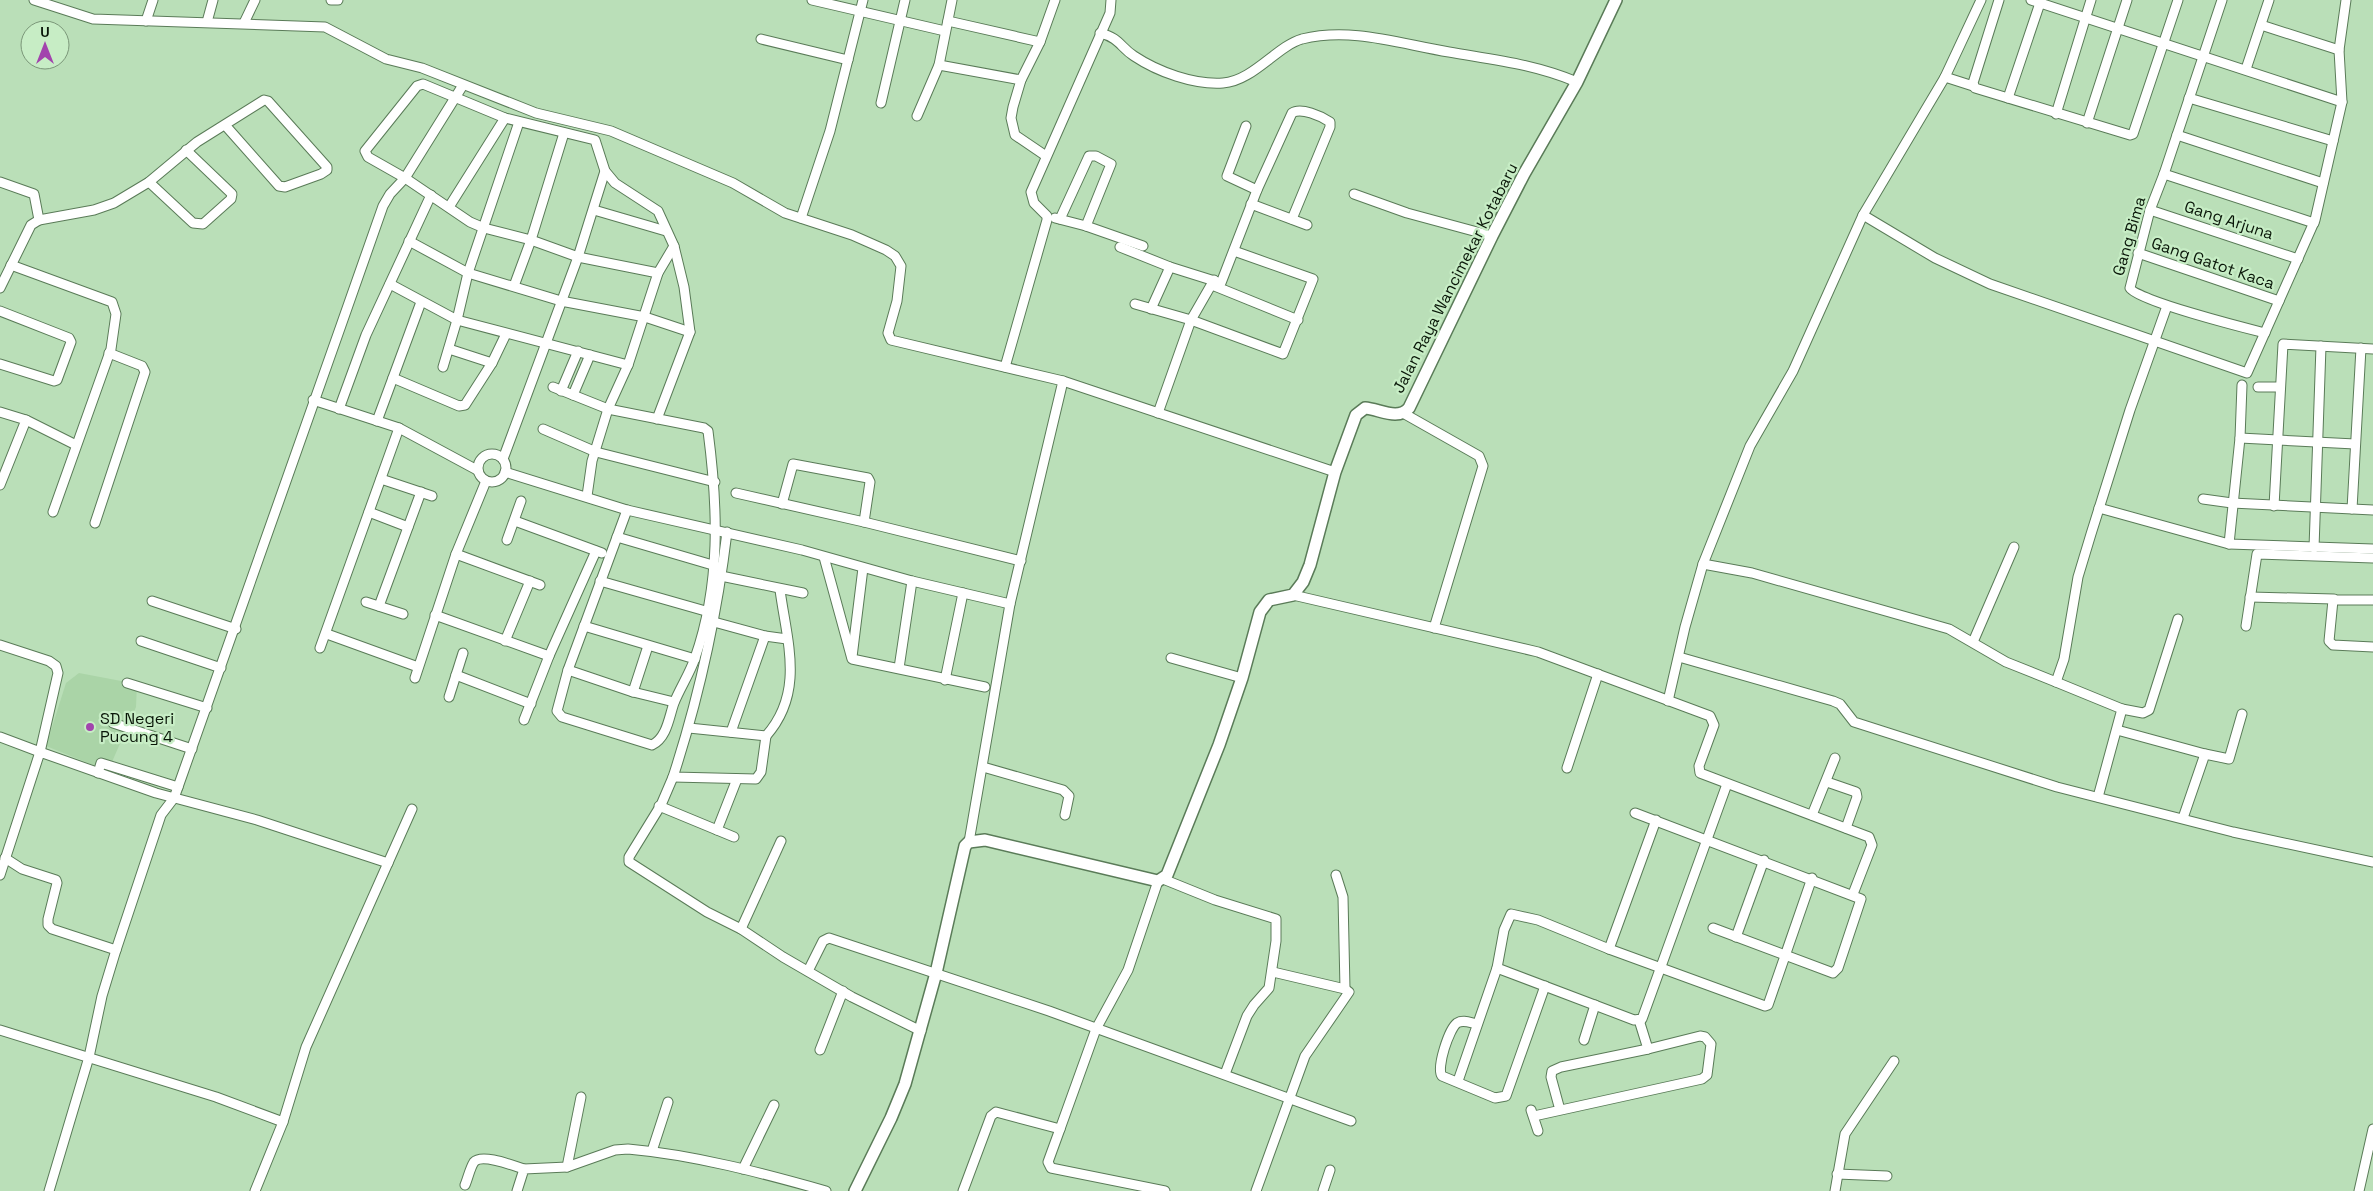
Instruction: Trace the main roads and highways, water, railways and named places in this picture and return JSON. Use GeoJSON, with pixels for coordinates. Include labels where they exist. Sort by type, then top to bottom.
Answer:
{"type":"FeatureCollection","features":[{"type":"Feature","properties":{"kind":"place","name":"SD Negeri Pucung 4"},"geometry":{"type":"Point","coordinates":[90,727]}}]}
